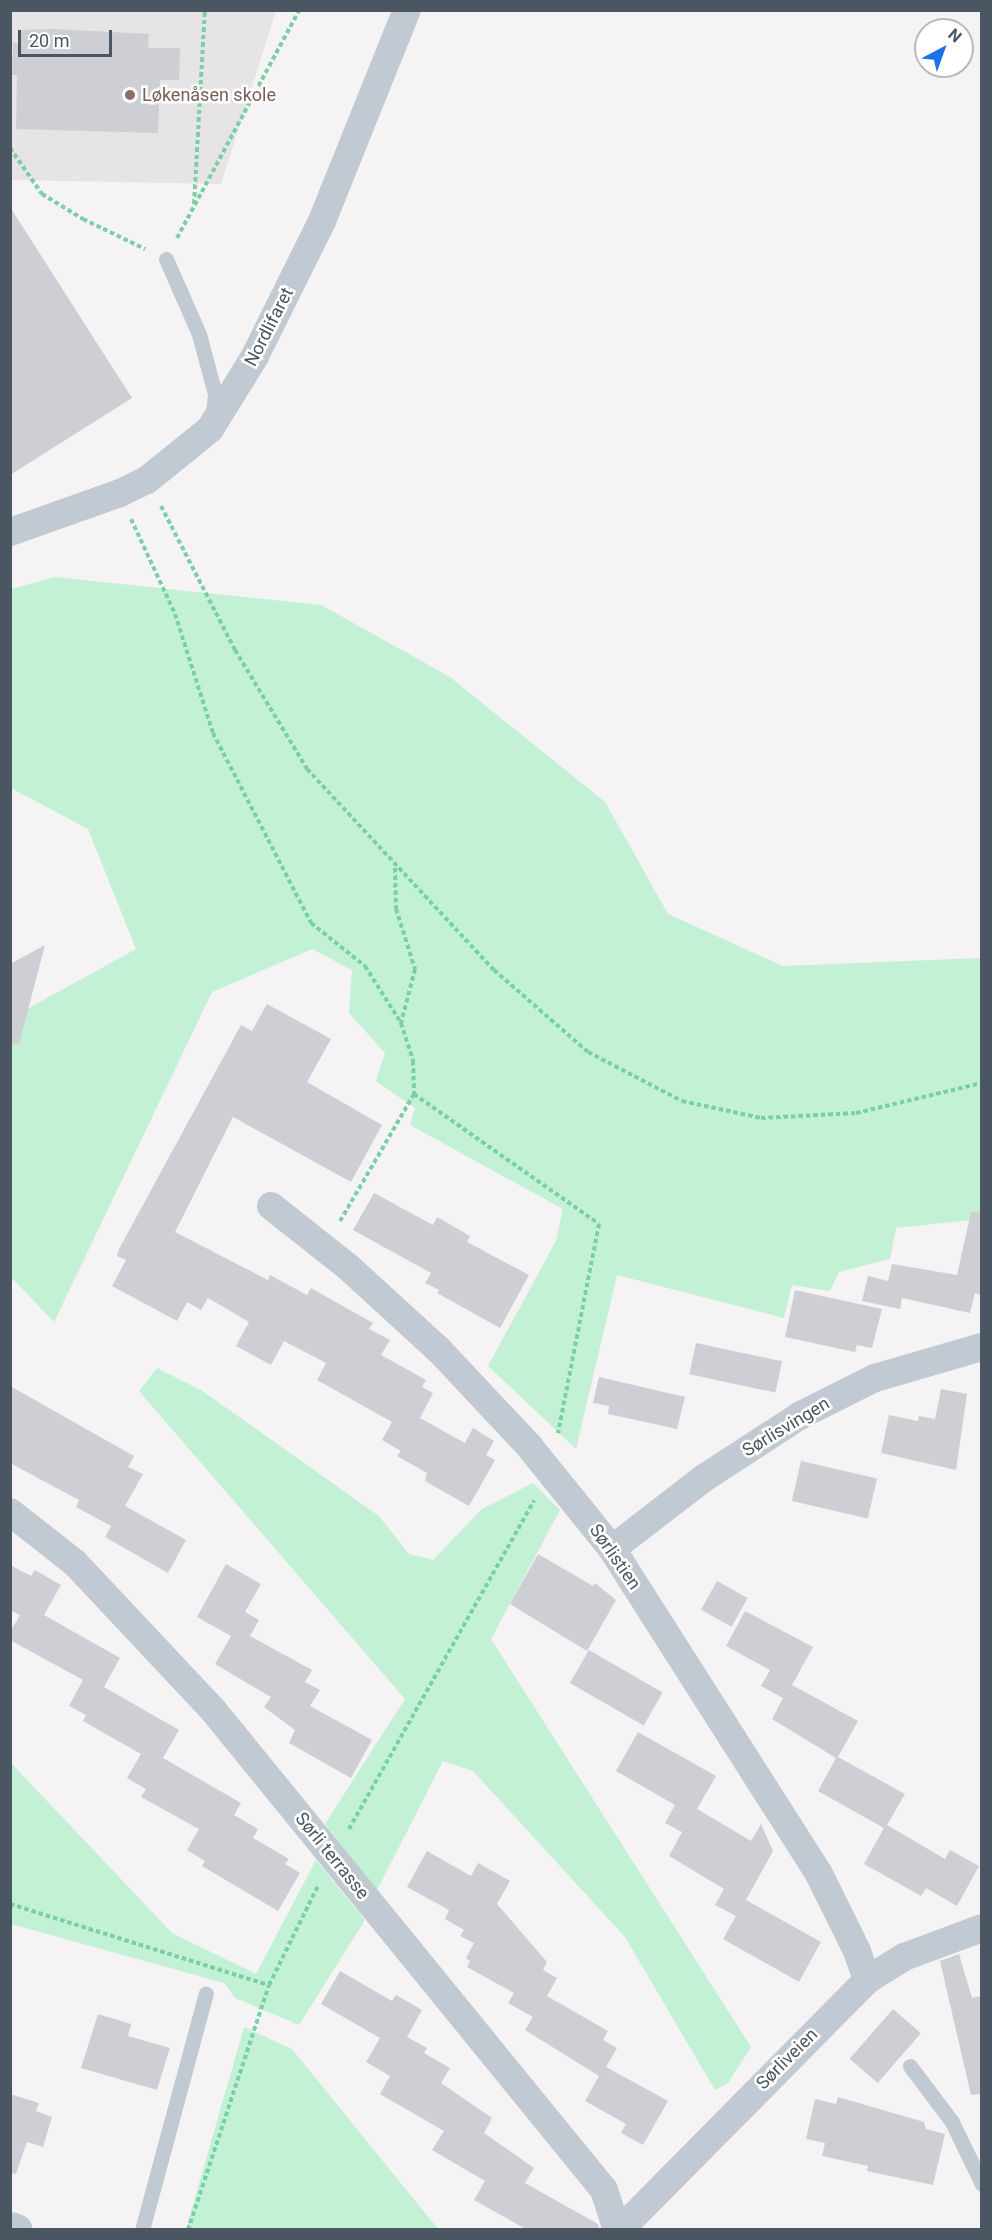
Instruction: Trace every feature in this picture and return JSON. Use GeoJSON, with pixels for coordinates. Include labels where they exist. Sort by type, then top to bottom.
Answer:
{"type":"FeatureCollection","features":[{"type":"Feature","properties":{"kind":"street","name":"Nordlifaret"},"geometry":{"type":"LineString","coordinates":[[10,532],[120,494],[147,480],[210,429],[255,356],[322,221],[407,10]]}},
{"type":"Feature","properties":{"kind":"street","name":"Sørlistien"},"geometry":{"type":"LineString","coordinates":[[271,1206],[324,1248],[439,1350],[529,1446],[612,1549],[818,1872],[857,1951],[867,1980]]}},
{"type":"Feature","properties":{"kind":"street","name":"Sørlisvingen"},"geometry":{"type":"LineString","coordinates":[[612,1549],[704,1478],[801,1415],[875,1378],[981,1347]]}},
{"type":"Feature","properties":{"kind":"street","name":"Sørli terrasse"},"geometry":{"type":"LineString","coordinates":[[10,1512],[75,1563],[148,1638],[333,1856],[604,2190],[618,2229]]}},
{"type":"Feature","properties":{"kind":"street","name":"Sørliveien"},"geometry":{"type":"LineString","coordinates":[[618,2229],[867,1980],[904,1957],[981,1928]]}},
{"type":"Feature","properties":{"kind":"street"},"geometry":{"type":"LineString","coordinates":[[10,2228],[16,2229]]}},
{"type":"Feature","properties":{"kind":"lane"},"geometry":{"type":"LineString","coordinates":[[166,259],[199,334],[209,368],[215,394],[210,429]]}},
{"type":"Feature","properties":{"kind":"lane"},"geometry":{"type":"LineString","coordinates":[[142,2229],[206,1994]]}},
{"type":"Feature","properties":{"kind":"lane"},"geometry":{"type":"LineString","coordinates":[[910,2066],[952,2122],[981,2184]]}},
{"type":"Feature","properties":{"kind":"path"},"geometry":{"type":"LineString","coordinates":[[194,208],[205,10]]}},
{"type":"Feature","properties":{"kind":"path"},"geometry":{"type":"LineString","coordinates":[[10,148],[42,194],[82,219],[166,259],[299,10]]}},
{"type":"Feature","properties":{"kind":"path"},"geometry":{"type":"LineString","coordinates":[[147,480],[235,650],[307,769],[395,868],[494,970],[572,1040],[610,1066],[681,1101],[761,1118],[813,1118],[891,1107],[981,1083]]}},
{"type":"Feature","properties":{"kind":"path"},"geometry":{"type":"LineString","coordinates":[[120,494],[175,614],[213,733],[311,923],[364,966],[400,1023],[413,1061],[414,1094],[324,1248]]}},
{"type":"Feature","properties":{"kind":"path"},"geometry":{"type":"LineString","coordinates":[[395,868],[396,909],[415,969],[400,1023]]}},
{"type":"Feature","properties":{"kind":"path"},"geometry":{"type":"LineString","coordinates":[[188,2229],[269,1985],[333,1856]]}},
{"type":"Feature","properties":{"kind":"path"},"geometry":{"type":"LineString","coordinates":[[10,1904],[269,1985]]}},
{"type":"Feature","properties":{"kind":"shaded area","name":"Løkenåsen skole"},"geometry":{"type":"Polygon","coordinates":[[[11,11],[276,11],[221,184],[11,180],[11,11]]]}},
{"type":"Feature","properties":{"kind":"green space"},"geometry":{"type":"Polygon","coordinates":[[[55,577],[321,605],[450,677],[605,802],[668,914],[783,966],[981,958],[981,1219],[896,1228],[890,1259],[839,1272],[830,1291],[792,1285],[784,1318],[617,1275],[576,1449],[488,1366],[556,1241],[563,1209],[410,1125],[415,1108],[376,1081],[385,1053],[349,1013],[352,970],[312,949],[212,992],[54,1322],[11,1277],[11,1018],[136,949],[88,829],[11,788],[11,589],[55,577]]]}},
{"type":"Feature","properties":{"kind":"green space"},"geometry":{"type":"Polygon","coordinates":[[[157,1368],[201,1390],[379,1516],[409,1554],[433,1560],[482,1509],[533,1483],[560,1510],[491,1639],[751,2047],[728,2083],[715,2090],[625,1937],[473,1771],[443,1761],[376,1892],[325,1824],[405,1699],[139,1391],[157,1368]]]}},
{"type":"Feature","properties":{"kind":"green space"},"geometry":{"type":"Polygon","coordinates":[[[11,1763],[172,1933],[256,1974],[316,1860],[365,1920],[299,2025],[235,1998],[224,1983],[11,1924],[11,1763]]]}},
{"type":"Feature","properties":{"kind":"green space"},"geometry":{"type":"Polygon","coordinates":[[[244,2027],[292,2049],[438,2229],[186,2229],[244,2027]]]}},
{"type":"Feature","properties":{"kind":"building"},"geometry":{"type":"Polygon","coordinates":[[[54,29],[149,34],[148,48],[180,48],[179,80],[160,80],[158,133],[16,129],[17,75],[12,75],[13,43],[18,43],[18,30],[54,29]]]}},
{"type":"Feature","properties":{"kind":"building"},"geometry":{"type":"Polygon","coordinates":[[[10,207],[132,398],[10,475],[10,207]]]}},
{"type":"Feature","properties":{"kind":"building"},"geometry":{"type":"Polygon","coordinates":[[[45,945],[19,1044],[10,1043],[10,964],[45,945]]]}},
{"type":"Feature","properties":{"kind":"building"},"geometry":{"type":"Polygon","coordinates":[[[267,1004],[331,1039],[307,1082],[382,1125],[351,1182],[233,1117],[175,1232],[268,1280],[270,1275],[307,1295],[311,1288],[373,1323],[369,1329],[390,1340],[381,1355],[426,1380],[422,1387],[433,1393],[420,1418],[465,1443],[473,1428],[494,1441],[486,1455],[495,1460],[469,1506],[425,1481],[427,1473],[397,1456],[401,1451],[382,1440],[392,1422],[317,1380],[326,1363],[284,1341],[271,1365],[236,1346],[249,1322],[208,1298],[201,1310],[187,1302],[177,1321],[112,1286],[126,1260],[117,1256],[119,1249],[241,1025],[252,1031],[267,1004]]]}},
{"type":"Feature","properties":{"kind":"building"},"geometry":{"type":"Polygon","coordinates":[[[374,1193],[433,1225],[437,1217],[470,1236],[467,1242],[529,1275],[500,1328],[437,1293],[439,1290],[425,1283],[431,1273],[353,1230],[374,1193]]]}},
{"type":"Feature","properties":{"kind":"building"},"geometry":{"type":"Polygon","coordinates":[[[971,1212],[981,1213],[981,1295],[975,1293],[970,1313],[902,1298],[900,1309],[862,1301],[868,1276],[888,1281],[892,1264],[957,1275],[971,1212]]]}},
{"type":"Feature","properties":{"kind":"building"},"geometry":{"type":"Polygon","coordinates":[[[795,1290],[882,1309],[872,1348],[857,1345],[855,1352],[785,1337],[795,1290]]]}},
{"type":"Feature","properties":{"kind":"building"},"geometry":{"type":"Polygon","coordinates":[[[696,1343],[782,1361],[775,1393],[689,1374],[696,1343]]]}},
{"type":"Feature","properties":{"kind":"building"},"geometry":{"type":"Polygon","coordinates":[[[599,1377],[685,1397],[677,1429],[608,1414],[609,1406],[593,1403],[599,1377]]]}},
{"type":"Feature","properties":{"kind":"building"},"geometry":{"type":"Polygon","coordinates":[[[10,1386],[134,1456],[128,1467],[143,1474],[125,1506],[186,1540],[168,1573],[105,1537],[111,1526],[76,1507],[79,1500],[10,1463],[10,1386]]]}},
{"type":"Feature","properties":{"kind":"building"},"geometry":{"type":"Polygon","coordinates":[[[941,1389],[967,1394],[956,1470],[881,1453],[889,1415],[918,1421],[919,1416],[935,1419],[941,1389]]]}},
{"type":"Feature","properties":{"kind":"building"},"geometry":{"type":"Polygon","coordinates":[[[801,1461],[877,1479],[868,1518],[792,1501],[801,1461]]]}},
{"type":"Feature","properties":{"kind":"building"},"geometry":{"type":"Polygon","coordinates":[[[538,1554],[593,1586],[595,1583],[616,1600],[587,1651],[510,1604],[538,1554]]]}},
{"type":"Feature","properties":{"kind":"building"},"geometry":{"type":"Polygon","coordinates":[[[226,1564],[261,1584],[245,1612],[259,1620],[250,1636],[312,1670],[305,1682],[320,1690],[310,1706],[372,1740],[351,1778],[289,1743],[295,1730],[264,1707],[271,1697],[215,1664],[231,1636],[197,1617],[226,1564]]]}},
{"type":"Feature","properties":{"kind":"building"},"geometry":{"type":"Polygon","coordinates":[[[10,1565],[31,1576],[35,1570],[61,1585],[44,1615],[120,1658],[104,1687],[179,1730],[163,1758],[241,1803],[234,1815],[258,1829],[253,1838],[289,1859],[285,1864],[300,1873],[278,1911],[202,1866],[205,1861],[187,1850],[199,1829],[141,1797],[146,1789],[127,1778],[141,1754],[83,1721],[86,1715],[69,1706],[83,1680],[10,1640],[10,1632],[20,1615],[10,1610],[10,1565]]]}},
{"type":"Feature","properties":{"kind":"building"},"geometry":{"type":"Polygon","coordinates":[[[717,1581],[748,1598],[732,1627],[701,1610],[717,1581]]]}},
{"type":"Feature","properties":{"kind":"building"},"geometry":{"type":"Polygon","coordinates":[[[745,1611],[813,1647],[792,1685],[858,1721],[838,1757],[905,1794],[887,1825],[945,1859],[950,1850],[979,1866],[957,1906],[926,1888],[921,1896],[864,1864],[884,1828],[818,1791],[836,1758],[772,1719],[783,1698],[761,1686],[770,1670],[726,1646],[745,1611]]]}},
{"type":"Feature","properties":{"kind":"building"},"geometry":{"type":"Polygon","coordinates":[[[589,1650],[663,1692],[644,1725],[570,1683],[589,1650]]]}},
{"type":"Feature","properties":{"kind":"building"},"geometry":{"type":"Polygon","coordinates":[[[638,1732],[716,1776],[697,1809],[751,1841],[761,1824],[773,1851],[746,1900],[821,1942],[799,1982],[723,1939],[736,1916],[715,1905],[724,1889],[669,1856],[682,1832],[665,1823],[675,1805],[616,1771],[638,1732]]]}},
{"type":"Feature","properties":{"kind":"building"},"geometry":{"type":"Polygon","coordinates":[[[427,1851],[471,1876],[478,1863],[510,1881],[497,1904],[547,1962],[543,1970],[557,1978],[547,1996],[608,2031],[603,2040],[617,2048],[606,2067],[668,2101],[643,2145],[621,2133],[626,2124],[585,2101],[599,2076],[525,2030],[533,2017],[508,2003],[514,1993],[467,1967],[470,1961],[466,1958],[474,1943],[460,1936],[464,1930],[445,1919],[449,1910],[407,1887],[427,1851]]]}},
{"type":"Feature","properties":{"kind":"building"},"geometry":{"type":"Polygon","coordinates":[[[959,1954],[972,1998],[981,1996],[981,2094],[971,2095],[940,1961],[959,1954]]]}},
{"type":"Feature","properties":{"kind":"building"},"geometry":{"type":"Polygon","coordinates":[[[340,1971],[392,2001],[396,1995],[422,2010],[407,2037],[427,2048],[424,2053],[450,2068],[441,2083],[492,2118],[484,2133],[534,2168],[525,2183],[598,2224],[599,2229],[526,2229],[474,2200],[485,2181],[432,2150],[444,2131],[380,2094],[390,2076],[366,2062],[380,2038],[321,2004],[340,1971]]]}},
{"type":"Feature","properties":{"kind":"building"},"geometry":{"type":"Polygon","coordinates":[[[893,2009],[921,2033],[878,2083],[850,2059],[893,2009]]]}},
{"type":"Feature","properties":{"kind":"building"},"geometry":{"type":"Polygon","coordinates":[[[98,2014],[131,2024],[128,2036],[170,2048],[157,2090],[81,2068],[98,2014]]]}},
{"type":"Feature","properties":{"kind":"building"},"geometry":{"type":"Polygon","coordinates":[[[10,2094],[39,2103],[36,2111],[52,2117],[43,2147],[27,2142],[16,2174],[10,2173],[10,2094]]]}},
{"type":"Feature","properties":{"kind":"building"},"geometry":{"type":"Polygon","coordinates":[[[838,2097],[924,2122],[926,2129],[945,2134],[933,2185],[867,2171],[868,2166],[822,2156],[825,2143],[806,2139],[815,2099],[836,2104],[838,2097]]]}},
{"type":"Feature","properties":{"kind":"place","name":"Løkenåsen skole"},"geometry":{"type":"Point","coordinates":[130,95]}}]}
